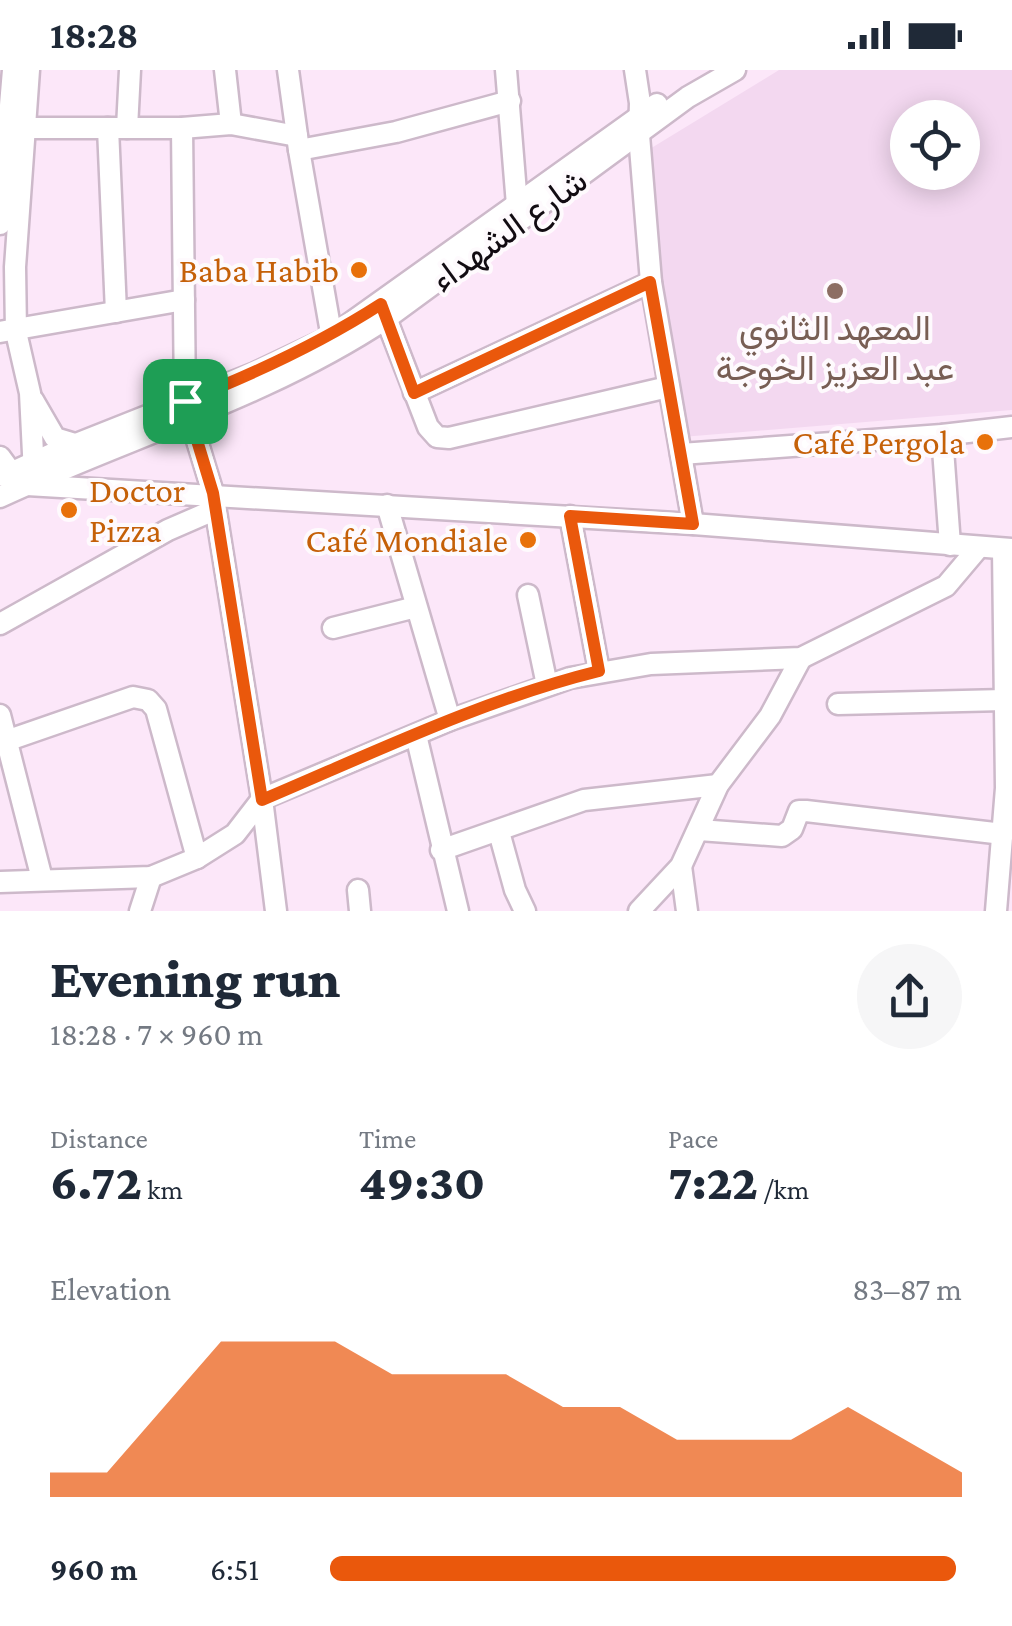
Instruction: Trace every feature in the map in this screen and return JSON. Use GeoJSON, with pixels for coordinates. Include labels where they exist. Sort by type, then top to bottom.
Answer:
{"type":"FeatureCollection","features":[{"type":"Feature","properties":{"kind":"street"},"geometry":{"type":"LineString","coordinates":[[13,70],[15,267],[8,332],[30,393],[56,438],[74,444]]}},
{"type":"Feature","properties":{"kind":"street"},"geometry":{"type":"LineString","coordinates":[[0,224],[14,128],[29,70]]}},
{"type":"Feature","properties":{"kind":"street"},"geometry":{"type":"LineString","coordinates":[[116,312],[117,128],[130,70]]}},
{"type":"Feature","properties":{"kind":"street"},"geometry":{"type":"LineString","coordinates":[[225,70],[230,124]]}},
{"type":"Feature","properties":{"kind":"street"},"geometry":{"type":"LineString","coordinates":[[288,70],[333,344]]}},
{"type":"Feature","properties":{"kind":"street"},"geometry":{"type":"LineString","coordinates":[[506,70],[516,205]]}},
{"type":"Feature","properties":{"kind":"street"},"geometry":{"type":"LineString","coordinates":[[635,70],[650,282],[693,524]]}},
{"type":"Feature","properties":{"kind":"street","name":"شارع الشهداء"},"geometry":{"type":"LineString","coordinates":[[17,472],[221,395],[265,386],[384,311],[639,126],[709,70]]}},
{"type":"Feature","properties":{"kind":"street","name":"شارع الشهداء"},"geometry":{"type":"LineString","coordinates":[[384,311],[516,205],[735,70]]}},
{"type":"Feature","properties":{"kind":"street"},"geometry":{"type":"LineString","coordinates":[[14,128],[182,128],[230,124],[298,143],[396,132],[510,101]]}},
{"type":"Feature","properties":{"kind":"street"},"geometry":{"type":"LineString","coordinates":[[182,128],[187,409],[213,501],[262,800],[276,911]]}},
{"type":"Feature","properties":{"kind":"street"},"geometry":{"type":"LineString","coordinates":[[414,393],[650,282]]}},
{"type":"Feature","properties":{"kind":"street"},"geometry":{"type":"LineString","coordinates":[[8,332],[184,300]]}},
{"type":"Feature","properties":{"kind":"street"},"geometry":{"type":"LineString","coordinates":[[384,311],[432,433],[449,438],[668,388]]}},
{"type":"Feature","properties":{"kind":"street"},"geometry":{"type":"LineString","coordinates":[[30,393],[17,472],[213,501],[387,504],[1008,549],[1004,700],[1009,788],[996,911]]}},
{"type":"Feature","properties":{"kind":"street","name":"شارع الشهداء"},"geometry":{"type":"LineString","coordinates":[[0,497],[17,472],[74,444],[187,409]]}},
{"type":"Feature","properties":{"kind":"street"},"geometry":{"type":"LineString","coordinates":[[681,454],[942,435],[1012,426]]}},
{"type":"Feature","properties":{"kind":"street"},"geometry":{"type":"LineString","coordinates":[[942,435],[950,545]]}},
{"type":"Feature","properties":{"kind":"street"},"geometry":{"type":"LineString","coordinates":[[0,624],[213,501]]}},
{"type":"Feature","properties":{"kind":"street"},"geometry":{"type":"LineString","coordinates":[[387,504],[450,720]]}},
{"type":"Feature","properties":{"kind":"street"},"geometry":{"type":"LineString","coordinates":[[570,516],[599,671]]}},
{"type":"Feature","properties":{"kind":"street"},"geometry":{"type":"LineString","coordinates":[[0,882],[150,877],[196,858],[234,834],[262,800],[450,720],[547,685],[599,671],[707,660],[801,658],[946,586],[979,547]]}},
{"type":"Feature","properties":{"kind":"street"},"geometry":{"type":"LineString","coordinates":[[528,595],[547,685]]}},
{"type":"Feature","properties":{"kind":"street"},"geometry":{"type":"LineString","coordinates":[[332,628],[416,607]]}},
{"type":"Feature","properties":{"kind":"street"},"geometry":{"type":"LineString","coordinates":[[640,911],[681,866],[718,785],[770,716],[801,658]]}},
{"type":"Feature","properties":{"kind":"street"},"geometry":{"type":"LineString","coordinates":[[3,742],[133,697],[148,700],[156,709],[196,858]]}},
{"type":"Feature","properties":{"kind":"street"},"geometry":{"type":"LineString","coordinates":[[838,704],[1004,700]]}},
{"type":"Feature","properties":{"kind":"street"},"geometry":{"type":"LineString","coordinates":[[0,715],[3,742],[42,879]]}},
{"type":"Feature","properties":{"kind":"street"},"geometry":{"type":"LineString","coordinates":[[416,735],[458,911]]}},
{"type":"Feature","properties":{"kind":"street"},"geometry":{"type":"LineString","coordinates":[[441,850],[584,800],[718,785]]}},
{"type":"Feature","properties":{"kind":"street"},"geometry":{"type":"LineString","coordinates":[[699,830],[782,836],[792,829],[799,811],[806,810],[1003,834]]}},
{"type":"Feature","properties":{"kind":"street"},"geometry":{"type":"LineString","coordinates":[[499,832],[525,911]]}},
{"type":"Feature","properties":{"kind":"street"},"geometry":{"type":"LineString","coordinates":[[681,866],[687,911]]}},
{"type":"Feature","properties":{"kind":"street"},"geometry":{"type":"LineString","coordinates":[[140,911],[150,877]]}},
{"type":"Feature","properties":{"kind":"shaded area","name":"المعهد الثانوي عبد العزيز الخوجة"},"geometry":{"type":"Polygon","coordinates":[[[779,70],[1012,70],[1012,410],[682,437],[635,158],[779,70]]]}},
{"type":"Feature","properties":{"kind":"place","name":"Baba Habib"},"geometry":{"type":"Point","coordinates":[359,270]}},
{"type":"Feature","properties":{"kind":"place","name":"المعهد الثانوي عبد العزيز الخوجة"},"geometry":{"type":"Point","coordinates":[835,291]}},
{"type":"Feature","properties":{"kind":"place","name":"Café Pergola"},"geometry":{"type":"Point","coordinates":[985,442]}},
{"type":"Feature","properties":{"kind":"place","name":"Doctor Pizza"},"geometry":{"type":"Point","coordinates":[69,510]}},
{"type":"Feature","properties":{"kind":"place","name":"Café Mondiale"},"geometry":{"type":"Point","coordinates":[528,540]}},
{"type":"Feature","properties":{"kind":"route"},"geometry":{"type":"LineString","coordinates":[[650,282],[693,524],[570,516],[599,671],[450,720],[262,800],[213,493],[185,401],[256,373],[331,336],[381,304],[414,393],[650,282]]}}]}
